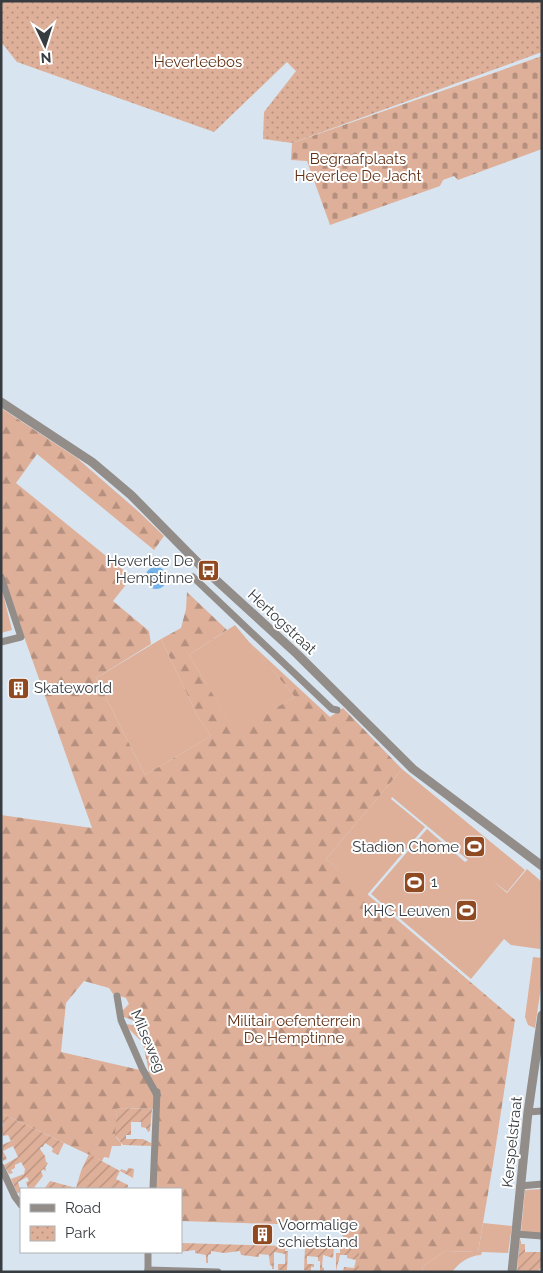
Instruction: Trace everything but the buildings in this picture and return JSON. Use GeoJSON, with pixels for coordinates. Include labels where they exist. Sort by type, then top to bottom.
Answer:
{"type":"FeatureCollection","features":[{"type":"Feature","properties":{"kind":"street","name":"Hertogstraat"},"geometry":{"type":"LineString","coordinates":[[1,402],[92,462],[131,495],[204,569],[297,654],[413,769],[542,866]]}},
{"type":"Feature","properties":{"kind":"street"},"geometry":{"type":"LineString","coordinates":[[193,577],[332,709],[337,710]]}},
{"type":"Feature","properties":{"kind":"street"},"geometry":{"type":"LineString","coordinates":[[1,578],[21,637],[1,642]]}},
{"type":"Feature","properties":{"kind":"street","name":"Milseweg"},"geometry":{"type":"LineString","coordinates":[[117,996],[121,1020],[142,1068],[157,1092],[152,1188]]}},
{"type":"Feature","properties":{"kind":"street","name":"Kerspelstraat"},"geometry":{"type":"LineString","coordinates":[[512,1272],[528,1112],[542,1016]]}},
{"type":"Feature","properties":{"kind":"street"},"geometry":{"type":"LineString","coordinates":[[528,1112],[542,1111]]}},
{"type":"Feature","properties":{"kind":"street"},"geometry":{"type":"LineString","coordinates":[[1,1167],[20,1204]]}},
{"type":"Feature","properties":{"kind":"street"},"geometry":{"type":"LineString","coordinates":[[520,1186],[542,1184]]}},
{"type":"Feature","properties":{"kind":"street"},"geometry":{"type":"LineString","coordinates":[[516,1234],[542,1236]]}},
{"type":"Feature","properties":{"kind":"street"},"geometry":{"type":"LineString","coordinates":[[148,1253],[148,1271],[218,1272]]}},
{"type":"Feature","properties":{"kind":"green space","name":"Heverleebos"},"geometry":{"type":"Polygon","coordinates":[[[1,1],[542,1],[542,52],[292,143],[263,139],[264,112],[296,71],[287,62],[214,132],[17,62],[1,42],[1,1]]]}},
{"type":"Feature","properties":{"kind":"green space","name":"Begraafplaats Heverlee De Jacht"},"geometry":{"type":"Polygon","coordinates":[[[542,56],[542,149],[458,180],[454,176],[443,180],[440,186],[330,225],[307,161],[291,160],[292,143],[542,56]]]}},
{"type":"Feature","properties":{"kind":"green space","name":"Militair oefenterrein De Hemptinne"},"geometry":{"type":"Polygon","coordinates":[[[1,408],[77,458],[164,536],[154,550],[37,454],[16,483],[132,577],[113,601],[149,631],[151,644],[96,678],[145,775],[211,736],[197,715],[161,639],[181,628],[186,609],[187,592],[227,630],[189,655],[235,731],[295,697],[248,641],[330,717],[343,708],[402,769],[326,859],[515,1020],[478,1252],[445,1251],[423,1266],[422,1272],[359,1272],[359,1249],[351,1248],[336,1226],[182,1221],[182,1188],[153,1188],[156,1109],[117,1108],[116,1137],[121,1146],[112,1146],[109,1158],[104,1157],[102,1161],[1,1113],[1,815],[92,828],[1,572],[1,408]],[[84,981],[66,1003],[61,1052],[149,1072],[143,1043],[125,1024],[133,1025],[133,1020],[124,1017],[121,1012],[129,1004],[126,998],[113,994],[109,988],[84,981]]]}},
{"type":"Feature","properties":{"kind":"green space"},"geometry":{"type":"Polygon","coordinates":[[[1,585],[12,630],[1,633],[1,585]]]}},
{"type":"Feature","properties":{"kind":"green space"},"geometry":{"type":"Polygon","coordinates":[[[235,625],[295,697],[235,732],[189,655],[235,625]]]}},
{"type":"Feature","properties":{"kind":"green space"},"geometry":{"type":"Polygon","coordinates":[[[161,639],[197,715],[211,736],[145,775],[96,678],[161,639]]]}},
{"type":"Feature","properties":{"kind":"green space"},"geometry":{"type":"Polygon","coordinates":[[[402,769],[525,870],[507,892],[493,881],[507,893],[527,869],[542,882],[540,949],[511,945],[504,939],[471,979],[371,894],[427,829],[465,862],[468,860],[392,797],[391,799],[425,827],[367,895],[326,859],[402,769]]]}},
{"type":"Feature","properties":{"kind":"green space"},"geometry":{"type":"Polygon","coordinates":[[[533,957],[542,958],[542,980],[535,1028],[528,1025],[525,1017],[533,957]]]}},
{"type":"Feature","properties":{"kind":"green space"},"geometry":{"type":"Polygon","coordinates":[[[117,1108],[152,1109],[150,1131],[148,1132],[146,1128],[141,1127],[141,1122],[131,1122],[131,1135],[126,1135],[126,1139],[143,1139],[151,1143],[151,1146],[123,1145],[115,1135],[117,1108]]]}},
{"type":"Feature","properties":{"kind":"green space"},"geometry":{"type":"Polygon","coordinates":[[[1,1113],[64,1143],[58,1155],[52,1152],[53,1148],[45,1143],[41,1147],[40,1149],[48,1163],[45,1172],[44,1169],[41,1171],[43,1176],[34,1188],[28,1188],[26,1182],[29,1181],[27,1177],[18,1182],[20,1192],[17,1193],[11,1179],[24,1174],[25,1169],[21,1162],[11,1170],[13,1173],[9,1174],[4,1165],[18,1157],[13,1146],[3,1151],[7,1159],[3,1161],[2,1145],[11,1141],[8,1135],[3,1136],[1,1127],[3,1126],[1,1113]]]}},
{"type":"Feature","properties":{"kind":"green space"},"geometry":{"type":"Polygon","coordinates":[[[89,1154],[120,1171],[116,1179],[128,1185],[128,1188],[76,1188],[89,1154]]]}},
{"type":"Feature","properties":{"kind":"green space"},"geometry":{"type":"Polygon","coordinates":[[[128,1168],[134,1169],[133,1178],[120,1171],[121,1169],[127,1171],[128,1168]]]}},
{"type":"Feature","properties":{"kind":"green space"},"geometry":{"type":"Polygon","coordinates":[[[50,1181],[76,1188],[45,1188],[50,1181]]]}},
{"type":"Feature","properties":{"kind":"green space"},"geometry":{"type":"Polygon","coordinates":[[[542,1189],[542,1234],[521,1232],[525,1190],[542,1189]]]}},
{"type":"Feature","properties":{"kind":"green space"},"geometry":{"type":"Polygon","coordinates":[[[483,1223],[512,1226],[508,1253],[482,1252],[481,1255],[465,1260],[452,1272],[422,1272],[423,1266],[445,1251],[478,1252],[483,1223]]]}},
{"type":"Feature","properties":{"kind":"green space"},"geometry":{"type":"Polygon","coordinates":[[[520,1238],[521,1244],[525,1244],[525,1252],[542,1252],[542,1267],[538,1271],[517,1272],[520,1238]]]}},
{"type":"Feature","properties":{"kind":"green space"},"geometry":{"type":"Polygon","coordinates":[[[182,1243],[285,1246],[285,1251],[288,1251],[287,1270],[278,1270],[278,1264],[285,1264],[285,1254],[274,1253],[274,1269],[272,1269],[269,1255],[259,1254],[259,1257],[241,1255],[240,1251],[224,1253],[211,1251],[211,1254],[208,1255],[208,1263],[206,1263],[206,1255],[195,1253],[195,1250],[182,1252],[182,1243]]]}},
{"type":"Feature","properties":{"kind":"green space"},"geometry":{"type":"Polygon","coordinates":[[[305,1247],[334,1248],[333,1258],[323,1255],[322,1267],[324,1271],[320,1271],[318,1257],[307,1256],[307,1264],[314,1264],[314,1267],[311,1267],[311,1271],[304,1270],[305,1247]]]}},
{"type":"Feature","properties":{"kind":"green space"},"geometry":{"type":"Polygon","coordinates":[[[340,1248],[359,1248],[359,1272],[343,1272],[344,1267],[354,1268],[356,1260],[347,1258],[347,1255],[340,1255],[336,1271],[336,1253],[340,1253],[340,1248]]]}},
{"type":"Feature","properties":{"kind":"water"},"geometry":{"type":"Polygon","coordinates":[[[156,567],[164,570],[167,578],[164,586],[156,589],[148,586],[145,578],[148,570],[156,567]]]}},
{"type":"Feature","properties":{"kind":"place","name":"Heverlee De Hemptinne"},"geometry":{"type":"Point","coordinates":[209,570]}},
{"type":"Feature","properties":{"kind":"place","name":"Skateworld"},"geometry":{"type":"Point","coordinates":[18,688]}},
{"type":"Feature","properties":{"kind":"place","name":"Stadion Chome"},"geometry":{"type":"Point","coordinates":[475,847]}},
{"type":"Feature","properties":{"kind":"place","name":"1"},"geometry":{"type":"Point","coordinates":[415,882]}},
{"type":"Feature","properties":{"kind":"place","name":"KHC Leuven"},"geometry":{"type":"Point","coordinates":[466,911]}},
{"type":"Feature","properties":{"kind":"place","name":"Voormalige schietstand"},"geometry":{"type":"Point","coordinates":[262,1234]}}]}
